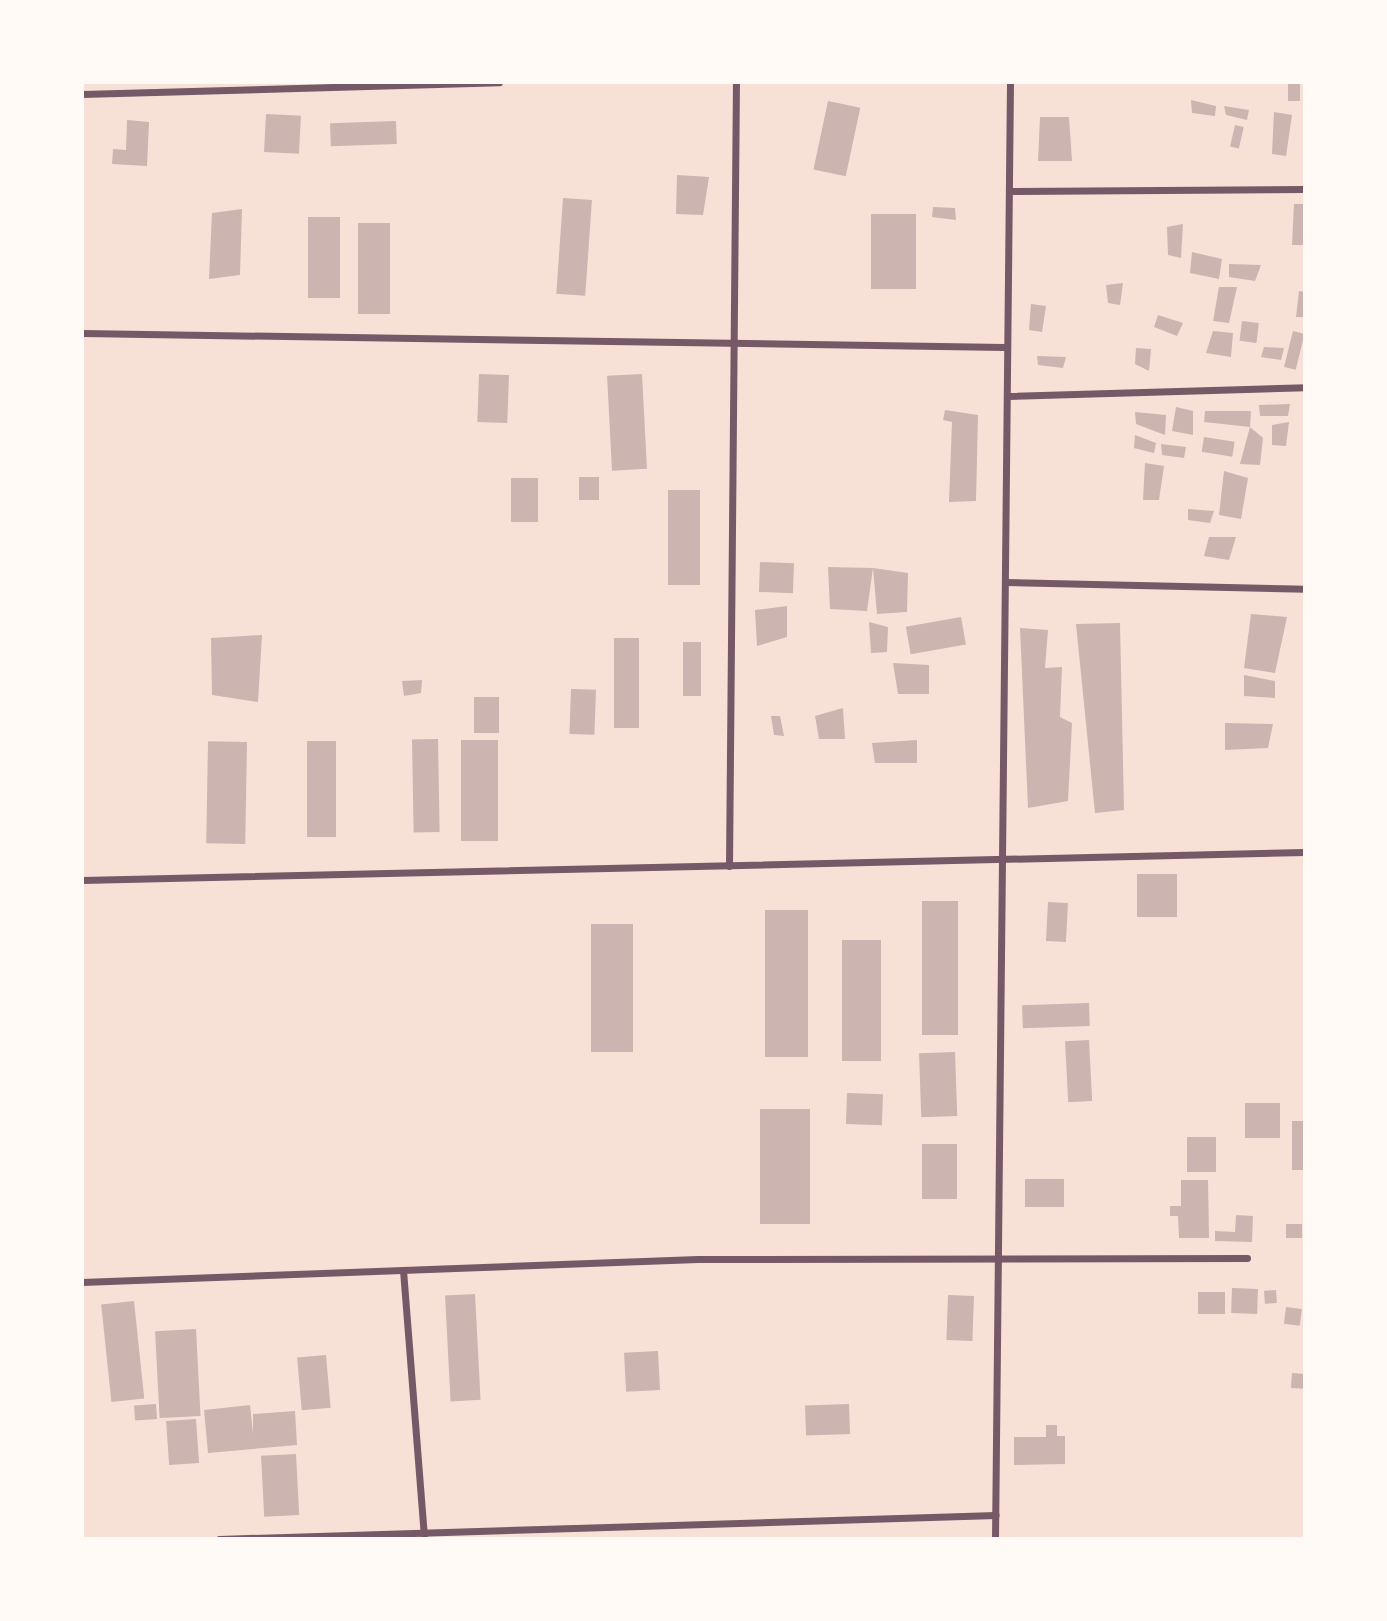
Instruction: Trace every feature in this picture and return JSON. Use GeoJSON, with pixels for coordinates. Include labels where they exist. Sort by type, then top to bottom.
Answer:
{"type":"FeatureCollection","features":[{"type":"Feature","properties":{"kind":"street"},"geometry":{"type":"LineString","coordinates":[[82,94],[261,86],[499,82]]}},
{"type":"Feature","properties":{"kind":"street"},"geometry":{"type":"LineString","coordinates":[[729,866],[736,82]]}},
{"type":"Feature","properties":{"kind":"street"},"geometry":{"type":"LineString","coordinates":[[995,1539],[1007,396],[1004,347],[1010,82]]}},
{"type":"Feature","properties":{"kind":"street"},"geometry":{"type":"LineString","coordinates":[[1009,191],[1305,189]]}},
{"type":"Feature","properties":{"kind":"street"},"geometry":{"type":"LineString","coordinates":[[82,333],[1004,347]]}},
{"type":"Feature","properties":{"kind":"street"},"geometry":{"type":"LineString","coordinates":[[1007,396],[1305,387]]}},
{"type":"Feature","properties":{"kind":"street"},"geometry":{"type":"LineString","coordinates":[[1005,582],[1305,589]]}},
{"type":"Feature","properties":{"kind":"street"},"geometry":{"type":"LineString","coordinates":[[82,880],[1305,852]]}},
{"type":"Feature","properties":{"kind":"street"},"geometry":{"type":"LineString","coordinates":[[82,1282],[698,1259],[1247,1258]]}},
{"type":"Feature","properties":{"kind":"street"},"geometry":{"type":"LineString","coordinates":[[403,1270],[424,1539]]}},
{"type":"Feature","properties":{"kind":"street"},"geometry":{"type":"LineString","coordinates":[[219,1539],[424,1528],[996,1515]]}},
{"type":"Feature","properties":{"kind":"building"},"geometry":{"type":"Polygon","coordinates":[[[1288,82],[1300,82],[1300,101],[1288,101],[1288,82]]]}},
{"type":"Feature","properties":{"kind":"building"},"geometry":{"type":"Polygon","coordinates":[[[1191,100],[1216,106],[1215,116],[1192,113],[1191,100]]]}},
{"type":"Feature","properties":{"kind":"building"},"geometry":{"type":"Polygon","coordinates":[[[828,101],[860,108],[846,176],[813,169],[828,101]]]}},
{"type":"Feature","properties":{"kind":"building"},"geometry":{"type":"Polygon","coordinates":[[[1224,106],[1249,110],[1247,120],[1226,115],[1224,106]]]}},
{"type":"Feature","properties":{"kind":"building"},"geometry":{"type":"Polygon","coordinates":[[[1274,112],[1292,115],[1286,156],[1272,154],[1274,112]]]}},
{"type":"Feature","properties":{"kind":"building"},"geometry":{"type":"Polygon","coordinates":[[[266,114],[301,116],[299,154],[264,152],[266,114]]]}},
{"type":"Feature","properties":{"kind":"building"},"geometry":{"type":"Polygon","coordinates":[[[1040,117],[1069,117],[1072,161],[1038,161],[1040,117]]]}},
{"type":"Feature","properties":{"kind":"building"},"geometry":{"type":"Polygon","coordinates":[[[127,120],[149,122],[147,166],[112,164],[113,149],[126,150],[127,120]]]}},
{"type":"Feature","properties":{"kind":"building"},"geometry":{"type":"Polygon","coordinates":[[[396,121],[397,144],[331,146],[330,123],[396,121]]]}},
{"type":"Feature","properties":{"kind":"building"},"geometry":{"type":"Polygon","coordinates":[[[1235,125],[1244,127],[1239,148],[1230,146],[1235,125]]]}},
{"type":"Feature","properties":{"kind":"building"},"geometry":{"type":"Polygon","coordinates":[[[677,175],[709,177],[703,215],[676,214],[677,175]]]}},
{"type":"Feature","properties":{"kind":"building"},"geometry":{"type":"Polygon","coordinates":[[[563,198],[592,200],[585,296],[556,294],[563,198]]]}},
{"type":"Feature","properties":{"kind":"building"},"geometry":{"type":"Polygon","coordinates":[[[1294,204],[1305,204],[1305,245],[1292,245],[1294,204]]]}},
{"type":"Feature","properties":{"kind":"building"},"geometry":{"type":"Polygon","coordinates":[[[933,207],[955,208],[956,220],[932,217],[933,207]]]}},
{"type":"Feature","properties":{"kind":"building"},"geometry":{"type":"Polygon","coordinates":[[[242,209],[240,275],[209,279],[212,213],[242,209]]]}},
{"type":"Feature","properties":{"kind":"building"},"geometry":{"type":"Polygon","coordinates":[[[871,214],[916,214],[916,289],[871,289],[871,214]]]}},
{"type":"Feature","properties":{"kind":"building"},"geometry":{"type":"Polygon","coordinates":[[[308,217],[340,217],[340,298],[308,298],[308,217]]]}},
{"type":"Feature","properties":{"kind":"building"},"geometry":{"type":"Polygon","coordinates":[[[358,223],[390,223],[390,314],[358,314],[358,223]]]}},
{"type":"Feature","properties":{"kind":"building"},"geometry":{"type":"Polygon","coordinates":[[[1183,224],[1181,258],[1168,255],[1167,227],[1183,224]]]}},
{"type":"Feature","properties":{"kind":"building"},"geometry":{"type":"Polygon","coordinates":[[[1192,252],[1222,259],[1219,279],[1190,273],[1192,252]]]}},
{"type":"Feature","properties":{"kind":"building"},"geometry":{"type":"Polygon","coordinates":[[[1229,264],[1261,265],[1255,281],[1229,277],[1229,264]]]}},
{"type":"Feature","properties":{"kind":"building"},"geometry":{"type":"Polygon","coordinates":[[[1123,283],[1120,305],[1108,303],[1106,285],[1123,283]]]}},
{"type":"Feature","properties":{"kind":"building"},"geometry":{"type":"Polygon","coordinates":[[[1219,287],[1237,287],[1229,323],[1213,321],[1219,287]]]}},
{"type":"Feature","properties":{"kind":"building"},"geometry":{"type":"Polygon","coordinates":[[[1299,291],[1305,292],[1305,317],[1296,317],[1299,291]]]}},
{"type":"Feature","properties":{"kind":"building"},"geometry":{"type":"Polygon","coordinates":[[[1031,304],[1046,306],[1042,332],[1029,330],[1031,304]]]}},
{"type":"Feature","properties":{"kind":"building"},"geometry":{"type":"Polygon","coordinates":[[[1158,315],[1183,323],[1177,336],[1154,327],[1158,315]]]}},
{"type":"Feature","properties":{"kind":"building"},"geometry":{"type":"Polygon","coordinates":[[[1242,321],[1259,323],[1256,343],[1240,341],[1242,321]]]}},
{"type":"Feature","properties":{"kind":"building"},"geometry":{"type":"Polygon","coordinates":[[[1213,331],[1233,333],[1231,357],[1206,353],[1213,331]]]}},
{"type":"Feature","properties":{"kind":"building"},"geometry":{"type":"Polygon","coordinates":[[[1293,331],[1305,334],[1296,370],[1284,367],[1293,331]]]}},
{"type":"Feature","properties":{"kind":"building"},"geometry":{"type":"Polygon","coordinates":[[[1264,347],[1284,348],[1281,360],[1261,357],[1264,347]]]}},
{"type":"Feature","properties":{"kind":"building"},"geometry":{"type":"Polygon","coordinates":[[[1136,348],[1151,349],[1149,371],[1135,364],[1136,348]]]}},
{"type":"Feature","properties":{"kind":"building"},"geometry":{"type":"Polygon","coordinates":[[[1037,356],[1066,357],[1063,368],[1038,365],[1037,356]]]}},
{"type":"Feature","properties":{"kind":"building"},"geometry":{"type":"Polygon","coordinates":[[[479,374],[509,375],[507,423],[477,422],[479,374]]]}},
{"type":"Feature","properties":{"kind":"building"},"geometry":{"type":"Polygon","coordinates":[[[642,374],[647,469],[612,471],[607,376],[642,374]]]}},
{"type":"Feature","properties":{"kind":"building"},"geometry":{"type":"Polygon","coordinates":[[[1290,404],[1288,416],[1260,416],[1259,405],[1290,404]]]}},
{"type":"Feature","properties":{"kind":"building"},"geometry":{"type":"Polygon","coordinates":[[[1176,407],[1193,411],[1193,435],[1172,431],[1176,407]]]}},
{"type":"Feature","properties":{"kind":"building"},"geometry":{"type":"Polygon","coordinates":[[[945,410],[978,415],[976,501],[949,502],[952,422],[943,420],[945,410]]]}},
{"type":"Feature","properties":{"kind":"building"},"geometry":{"type":"Polygon","coordinates":[[[1205,411],[1251,411],[1250,427],[1204,422],[1205,411]]]}},
{"type":"Feature","properties":{"kind":"building"},"geometry":{"type":"Polygon","coordinates":[[[1135,412],[1166,415],[1165,435],[1136,424],[1135,412]]]}},
{"type":"Feature","properties":{"kind":"building"},"geometry":{"type":"Polygon","coordinates":[[[1289,422],[1286,446],[1272,445],[1272,425],[1289,422]]]}},
{"type":"Feature","properties":{"kind":"building"},"geometry":{"type":"Polygon","coordinates":[[[1250,427],[1263,438],[1260,465],[1240,464],[1250,427]]]}},
{"type":"Feature","properties":{"kind":"building"},"geometry":{"type":"Polygon","coordinates":[[[1135,435],[1156,443],[1154,453],[1134,448],[1135,435]]]}},
{"type":"Feature","properties":{"kind":"building"},"geometry":{"type":"Polygon","coordinates":[[[1204,437],[1235,442],[1232,457],[1202,452],[1204,437]]]}},
{"type":"Feature","properties":{"kind":"building"},"geometry":{"type":"Polygon","coordinates":[[[1161,444],[1186,447],[1184,458],[1162,455],[1161,444]]]}},
{"type":"Feature","properties":{"kind":"building"},"geometry":{"type":"Polygon","coordinates":[[[1145,463],[1164,466],[1159,500],[1143,500],[1145,463]]]}},
{"type":"Feature","properties":{"kind":"building"},"geometry":{"type":"Polygon","coordinates":[[[1224,471],[1248,478],[1241,519],[1219,515],[1224,471]]]}},
{"type":"Feature","properties":{"kind":"building"},"geometry":{"type":"Polygon","coordinates":[[[579,477],[599,477],[599,500],[579,500],[579,477]]]}},
{"type":"Feature","properties":{"kind":"building"},"geometry":{"type":"Polygon","coordinates":[[[511,478],[538,478],[538,522],[511,522],[511,478]]]}},
{"type":"Feature","properties":{"kind":"building"},"geometry":{"type":"Polygon","coordinates":[[[668,490],[700,490],[700,585],[668,585],[668,490]]]}},
{"type":"Feature","properties":{"kind":"building"},"geometry":{"type":"Polygon","coordinates":[[[1188,509],[1214,511],[1210,523],[1188,520],[1188,509]]]}},
{"type":"Feature","properties":{"kind":"building"},"geometry":{"type":"Polygon","coordinates":[[[1209,537],[1236,537],[1229,560],[1204,556],[1209,537]]]}},
{"type":"Feature","properties":{"kind":"building"},"geometry":{"type":"Polygon","coordinates":[[[760,562],[794,563],[793,593],[759,592],[760,562]]]}},
{"type":"Feature","properties":{"kind":"building"},"geometry":{"type":"Polygon","coordinates":[[[828,567],[873,568],[867,611],[830,609],[828,567]]]}},
{"type":"Feature","properties":{"kind":"building"},"geometry":{"type":"Polygon","coordinates":[[[873,568],[908,573],[907,612],[877,614],[873,568]]]}},
{"type":"Feature","properties":{"kind":"building"},"geometry":{"type":"Polygon","coordinates":[[[787,606],[787,637],[757,646],[755,610],[787,606]]]}},
{"type":"Feature","properties":{"kind":"building"},"geometry":{"type":"Polygon","coordinates":[[[1251,614],[1287,617],[1275,673],[1244,668],[1251,614]]]}},
{"type":"Feature","properties":{"kind":"building"},"geometry":{"type":"Polygon","coordinates":[[[961,617],[966,645],[911,654],[906,627],[961,617]]]}},
{"type":"Feature","properties":{"kind":"building"},"geometry":{"type":"Polygon","coordinates":[[[869,622],[888,627],[887,652],[871,653],[869,622]]]}},
{"type":"Feature","properties":{"kind":"building"},"geometry":{"type":"Polygon","coordinates":[[[1120,623],[1124,810],[1095,813],[1076,624],[1120,623]]]}},
{"type":"Feature","properties":{"kind":"building"},"geometry":{"type":"Polygon","coordinates":[[[1020,628],[1048,630],[1045,668],[1062,667],[1060,717],[1072,723],[1068,801],[1028,808],[1020,628]]]}},
{"type":"Feature","properties":{"kind":"building"},"geometry":{"type":"Polygon","coordinates":[[[262,635],[258,702],[212,695],[211,638],[262,635]]]}},
{"type":"Feature","properties":{"kind":"building"},"geometry":{"type":"Polygon","coordinates":[[[614,638],[639,638],[639,728],[614,728],[614,638]]]}},
{"type":"Feature","properties":{"kind":"building"},"geometry":{"type":"Polygon","coordinates":[[[683,642],[701,642],[701,696],[683,696],[683,642]]]}},
{"type":"Feature","properties":{"kind":"building"},"geometry":{"type":"Polygon","coordinates":[[[893,663],[929,665],[929,694],[898,694],[893,663]]]}},
{"type":"Feature","properties":{"kind":"building"},"geometry":{"type":"Polygon","coordinates":[[[1244,675],[1275,681],[1275,698],[1244,696],[1244,675]]]}},
{"type":"Feature","properties":{"kind":"building"},"geometry":{"type":"Polygon","coordinates":[[[422,680],[421,693],[404,696],[402,681],[422,680]]]}},
{"type":"Feature","properties":{"kind":"building"},"geometry":{"type":"Polygon","coordinates":[[[571,689],[596,690],[594,735],[569,734],[571,689]]]}},
{"type":"Feature","properties":{"kind":"building"},"geometry":{"type":"Polygon","coordinates":[[[474,697],[499,697],[499,733],[474,733],[474,697]]]}},
{"type":"Feature","properties":{"kind":"building"},"geometry":{"type":"Polygon","coordinates":[[[843,708],[845,739],[819,739],[815,716],[843,708]]]}},
{"type":"Feature","properties":{"kind":"building"},"geometry":{"type":"Polygon","coordinates":[[[771,716],[780,716],[784,736],[774,735],[771,716]]]}},
{"type":"Feature","properties":{"kind":"building"},"geometry":{"type":"Polygon","coordinates":[[[1225,723],[1273,724],[1268,748],[1225,750],[1225,723]]]}},
{"type":"Feature","properties":{"kind":"building"},"geometry":{"type":"Polygon","coordinates":[[[412,739],[438,739],[440,832],[414,832],[412,739]]]}},
{"type":"Feature","properties":{"kind":"building"},"geometry":{"type":"Polygon","coordinates":[[[461,740],[498,740],[498,841],[461,841],[461,740]]]}},
{"type":"Feature","properties":{"kind":"building"},"geometry":{"type":"Polygon","coordinates":[[[917,740],[917,763],[875,763],[872,743],[917,740]]]}},
{"type":"Feature","properties":{"kind":"building"},"geometry":{"type":"Polygon","coordinates":[[[208,741],[247,742],[245,844],[206,843],[208,741]]]}},
{"type":"Feature","properties":{"kind":"building"},"geometry":{"type":"Polygon","coordinates":[[[307,741],[336,741],[336,837],[307,837],[307,741]]]}},
{"type":"Feature","properties":{"kind":"building"},"geometry":{"type":"Polygon","coordinates":[[[1137,874],[1177,874],[1177,917],[1137,917],[1137,874]]]}},
{"type":"Feature","properties":{"kind":"building"},"geometry":{"type":"Polygon","coordinates":[[[922,901],[958,901],[958,1035],[922,1035],[922,901]]]}},
{"type":"Feature","properties":{"kind":"building"},"geometry":{"type":"Polygon","coordinates":[[[1048,902],[1068,903],[1066,942],[1046,941],[1048,902]]]}},
{"type":"Feature","properties":{"kind":"building"},"geometry":{"type":"Polygon","coordinates":[[[765,910],[808,910],[808,1057],[765,1057],[765,910]]]}},
{"type":"Feature","properties":{"kind":"building"},"geometry":{"type":"Polygon","coordinates":[[[591,924],[633,924],[633,1052],[591,1052],[591,924]]]}},
{"type":"Feature","properties":{"kind":"building"},"geometry":{"type":"Polygon","coordinates":[[[842,940],[881,940],[881,1061],[842,1061],[842,940]]]}},
{"type":"Feature","properties":{"kind":"building"},"geometry":{"type":"Polygon","coordinates":[[[1089,1003],[1090,1026],[1023,1028],[1022,1005],[1089,1003]]]}},
{"type":"Feature","properties":{"kind":"building"},"geometry":{"type":"Polygon","coordinates":[[[1089,1040],[1092,1101],[1068,1102],[1065,1041],[1089,1040]]]}},
{"type":"Feature","properties":{"kind":"building"},"geometry":{"type":"Polygon","coordinates":[[[955,1052],[957,1116],[921,1117],[919,1053],[955,1052]]]}},
{"type":"Feature","properties":{"kind":"building"},"geometry":{"type":"Polygon","coordinates":[[[847,1093],[883,1094],[882,1125],[846,1124],[847,1093]]]}},
{"type":"Feature","properties":{"kind":"building"},"geometry":{"type":"Polygon","coordinates":[[[1245,1103],[1280,1103],[1280,1138],[1245,1138],[1245,1103]]]}},
{"type":"Feature","properties":{"kind":"building"},"geometry":{"type":"Polygon","coordinates":[[[760,1109],[810,1109],[810,1224],[760,1224],[760,1109]]]}},
{"type":"Feature","properties":{"kind":"building"},"geometry":{"type":"Polygon","coordinates":[[[1292,1121],[1305,1121],[1305,1170],[1292,1170],[1292,1121]]]}},
{"type":"Feature","properties":{"kind":"building"},"geometry":{"type":"Polygon","coordinates":[[[1187,1137],[1216,1137],[1216,1172],[1187,1172],[1187,1137]]]}},
{"type":"Feature","properties":{"kind":"building"},"geometry":{"type":"Polygon","coordinates":[[[922,1144],[957,1144],[957,1199],[922,1199],[922,1144]]]}},
{"type":"Feature","properties":{"kind":"building"},"geometry":{"type":"Polygon","coordinates":[[[1025,1179],[1064,1179],[1064,1207],[1025,1207],[1025,1179]]]}},
{"type":"Feature","properties":{"kind":"building"},"geometry":{"type":"Polygon","coordinates":[[[1181,1180],[1208,1180],[1209,1238],[1179,1238],[1178,1216],[1170,1216],[1170,1206],[1181,1206],[1181,1180]]]}},
{"type":"Feature","properties":{"kind":"building"},"geometry":{"type":"Polygon","coordinates":[[[1236,1215],[1253,1216],[1252,1242],[1215,1241],[1215,1231],[1235,1232],[1236,1215]]]}},
{"type":"Feature","properties":{"kind":"building"},"geometry":{"type":"Polygon","coordinates":[[[1286,1224],[1302,1224],[1302,1238],[1286,1238],[1286,1224]]]}},
{"type":"Feature","properties":{"kind":"building"},"geometry":{"type":"Polygon","coordinates":[[[1232,1288],[1258,1289],[1257,1314],[1231,1313],[1232,1288]]]}},
{"type":"Feature","properties":{"kind":"building"},"geometry":{"type":"Polygon","coordinates":[[[1276,1290],[1277,1303],[1265,1304],[1264,1291],[1276,1290]]]}},
{"type":"Feature","properties":{"kind":"building"},"geometry":{"type":"Polygon","coordinates":[[[1198,1292],[1225,1292],[1225,1314],[1198,1314],[1198,1292]]]}},
{"type":"Feature","properties":{"kind":"building"},"geometry":{"type":"Polygon","coordinates":[[[475,1294],[481,1400],[451,1401],[445,1296],[475,1294]]]}},
{"type":"Feature","properties":{"kind":"building"},"geometry":{"type":"Polygon","coordinates":[[[948,1295],[974,1296],[972,1341],[946,1340],[948,1295]]]}},
{"type":"Feature","properties":{"kind":"building"},"geometry":{"type":"Polygon","coordinates":[[[134,1301],[144,1398],[111,1402],[101,1304],[134,1301]]]}},
{"type":"Feature","properties":{"kind":"building"},"geometry":{"type":"Polygon","coordinates":[[[1286,1307],[1302,1309],[1300,1326],[1284,1324],[1286,1307]]]}},
{"type":"Feature","properties":{"kind":"building"},"geometry":{"type":"Polygon","coordinates":[[[196,1329],[201,1416],[160,1418],[155,1331],[196,1329]]]}},
{"type":"Feature","properties":{"kind":"building"},"geometry":{"type":"Polygon","coordinates":[[[658,1351],[660,1390],[626,1392],[624,1353],[658,1351]]]}},
{"type":"Feature","properties":{"kind":"building"},"geometry":{"type":"Polygon","coordinates":[[[326,1355],[331,1408],[302,1410],[297,1358],[326,1355]]]}},
{"type":"Feature","properties":{"kind":"building"},"geometry":{"type":"Polygon","coordinates":[[[1292,1373],[1305,1374],[1304,1389],[1291,1388],[1292,1373]]]}},
{"type":"Feature","properties":{"kind":"building"},"geometry":{"type":"Polygon","coordinates":[[[156,1404],[157,1419],[135,1420],[134,1406],[156,1404]]]}},
{"type":"Feature","properties":{"kind":"building"},"geometry":{"type":"Polygon","coordinates":[[[849,1404],[850,1434],[806,1436],[805,1406],[849,1404]]]}},
{"type":"Feature","properties":{"kind":"building"},"geometry":{"type":"Polygon","coordinates":[[[250,1405],[253,1434],[253,1414],[295,1411],[297,1445],[208,1453],[204,1410],[250,1405]]]}},
{"type":"Feature","properties":{"kind":"building"},"geometry":{"type":"Polygon","coordinates":[[[196,1419],[199,1463],[169,1465],[166,1421],[196,1419]]]}},
{"type":"Feature","properties":{"kind":"building"},"geometry":{"type":"Polygon","coordinates":[[[1046,1425],[1057,1425],[1057,1436],[1065,1436],[1065,1464],[1014,1465],[1014,1437],[1046,1437],[1046,1425]]]}},
{"type":"Feature","properties":{"kind":"building"},"geometry":{"type":"Polygon","coordinates":[[[296,1454],[299,1515],[264,1517],[261,1456],[296,1454]]]}}]}
